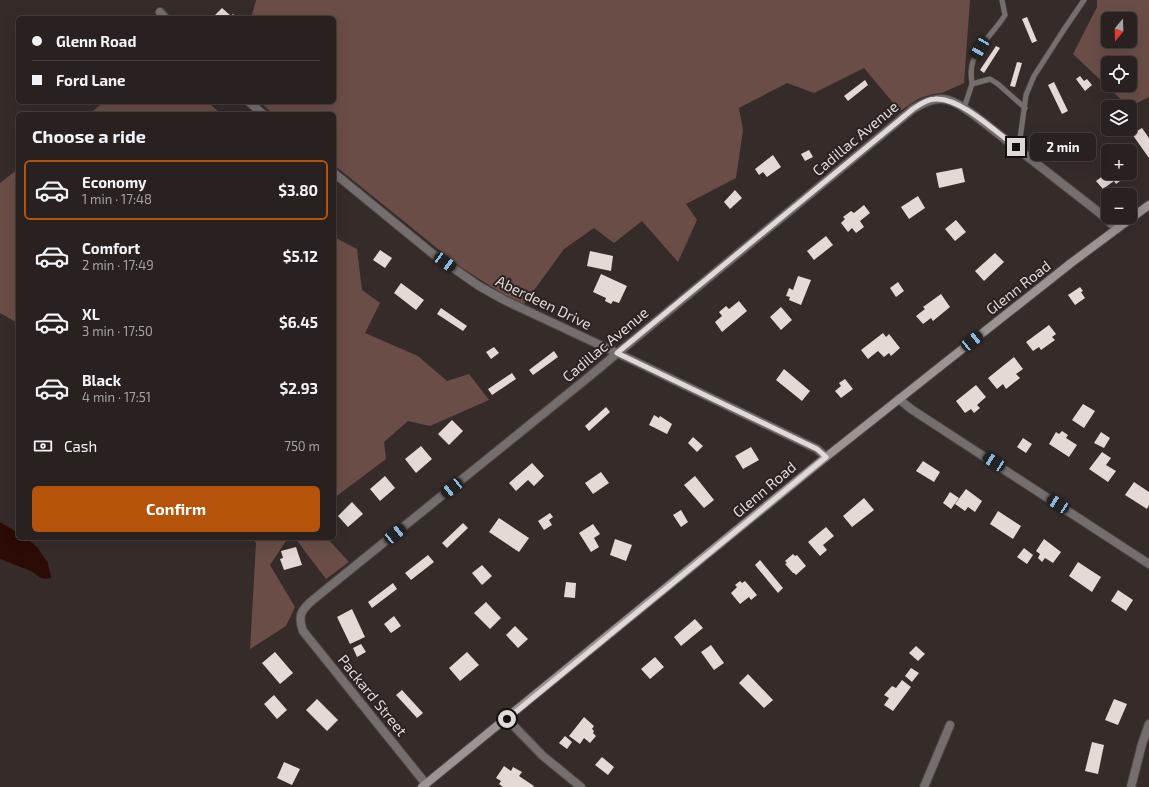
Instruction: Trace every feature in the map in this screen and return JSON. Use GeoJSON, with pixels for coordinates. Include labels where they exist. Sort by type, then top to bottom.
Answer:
{"type":"FeatureCollection","features":[{"type":"Feature","properties":{"kind":"street","name":"Cadillac Avenue"},"geometry":{"type":"LineString","coordinates":[[300,623],[302,611],[314,599],[617,353],[913,109],[933,99],[950,101],[964,108]]}},
{"type":"Feature","properties":{"kind":"street"},"geometry":{"type":"LineString","coordinates":[[251,104],[261,112]]}},
{"type":"Feature","properties":{"kind":"street"},"geometry":{"type":"LineString","coordinates":[[964,108],[1101,214],[1117,229]]}},
{"type":"Feature","properties":{"kind":"street","name":"Aberdeen Drive"},"geometry":{"type":"LineString","coordinates":[[336,175],[433,254],[479,286],[504,300],[817,449],[826,457]]}},
{"type":"Feature","properties":{"kind":"street","name":"Glenn Road"},"geometry":{"type":"LineString","coordinates":[[424,785],[507,719],[826,457],[1071,263],[1149,205]]}},
{"type":"Feature","properties":{"kind":"street"},"geometry":{"type":"LineString","coordinates":[[899,399],[911,409],[1149,564]]}},
{"type":"Feature","properties":{"kind":"street","name":"Packard Street"},"geometry":{"type":"LineString","coordinates":[[300,623],[309,639],[424,785]]}},
{"type":"Feature","properties":{"kind":"street"},"geometry":{"type":"LineString","coordinates":[[507,719],[543,756],[581,787]]}},
{"type":"Feature","properties":{"kind":"street"},"geometry":{"type":"LineString","coordinates":[[1131,787],[1142,744],[1149,724]]}},
{"type":"Feature","properties":{"kind":"street"},"geometry":{"type":"LineString","coordinates":[[924,787],[950,725]]}},
{"type":"Feature","properties":{"kind":"lane"},"geometry":{"type":"LineString","coordinates":[[964,108],[972,84],[971,70],[973,60],[980,48],[1006,15],[1002,0]]}},
{"type":"Feature","properties":{"kind":"lane"},"geometry":{"type":"LineString","coordinates":[[1016,147],[1020,139],[1026,95],[1034,76],[1084,0]]}},
{"type":"Feature","properties":{"kind":"lane"},"geometry":{"type":"LineString","coordinates":[[972,84],[990,79],[998,84],[1025,108]]}},
{"type":"Feature","properties":{"kind":"shaded area"},"geometry":{"type":"Polygon","coordinates":[[[256,0],[970,0],[964,83],[942,93],[920,98],[900,111],[864,68],[814,93],[787,83],[739,108],[743,130],[736,178],[686,204],[697,220],[678,262],[642,221],[614,243],[594,228],[564,249],[524,304],[506,296],[459,266],[336,167],[336,112],[271,112],[262,104],[336,104],[336,16],[252,16],[256,0]]]}},
{"type":"Feature","properties":{"kind":"shaded area"},"geometry":{"type":"Polygon","coordinates":[[[1097,0],[1149,0],[1149,97],[1137,103],[1137,100],[1122,100],[1113,92],[1137,92],[1137,56],[1101,56],[1101,80],[1073,54],[1097,7],[1097,0]]]}},
{"type":"Feature","properties":{"kind":"shaded area"},"geometry":{"type":"Polygon","coordinates":[[[102,104],[210,104],[219,112],[92,112],[102,104]]]}},
{"type":"Feature","properties":{"kind":"shaded area"},"geometry":{"type":"Polygon","coordinates":[[[16,171],[16,322],[0,313],[0,183],[16,171]]]}},
{"type":"Feature","properties":{"kind":"shaded area"},"geometry":{"type":"Polygon","coordinates":[[[336,238],[357,249],[362,290],[380,303],[365,333],[418,356],[447,381],[469,374],[489,400],[430,426],[408,421],[384,442],[386,459],[336,496],[336,238]]]}},
{"type":"Feature","properties":{"kind":"shaded area"},"geometry":{"type":"Polygon","coordinates":[[[0,522],[16,532],[16,540],[28,540],[37,547],[48,563],[51,578],[41,578],[31,571],[0,559],[0,522]]]}},
{"type":"Feature","properties":{"kind":"shaded area"},"geometry":{"type":"Polygon","coordinates":[[[254,540],[287,540],[270,565],[295,607],[286,626],[250,649],[256,543],[254,540]]]}},
{"type":"Feature","properties":{"kind":"shaded area"},"geometry":{"type":"Polygon","coordinates":[[[297,540],[329,540],[349,562],[326,579],[297,540]]]}},
{"type":"Feature","properties":{"kind":"building"},"geometry":{"type":"Polygon","coordinates":[[[222,8],[231,16],[214,16],[222,8]]]}},
{"type":"Feature","properties":{"kind":"building"},"geometry":{"type":"Polygon","coordinates":[[[1027,17],[1037,41],[1032,43],[1022,19],[1027,17]]]}},
{"type":"Feature","properties":{"kind":"building"},"geometry":{"type":"Polygon","coordinates":[[[996,46],[1000,48],[984,73],[980,70],[996,46]]]}},
{"type":"Feature","properties":{"kind":"building"},"geometry":{"type":"Polygon","coordinates":[[[1017,62],[1022,63],[1015,87],[1010,86],[1017,62]]]}},
{"type":"Feature","properties":{"kind":"building"},"geometry":{"type":"Polygon","coordinates":[[[1080,76],[1084,81],[1087,79],[1092,85],[1085,91],[1076,79],[1080,76]]]}},
{"type":"Feature","properties":{"kind":"building"},"geometry":{"type":"Polygon","coordinates":[[[865,80],[868,85],[848,101],[844,96],[865,80]]]}},
{"type":"Feature","properties":{"kind":"building"},"geometry":{"type":"Polygon","coordinates":[[[1054,82],[1068,111],[1062,114],[1048,85],[1054,82]]]}},
{"type":"Feature","properties":{"kind":"building"},"geometry":{"type":"Polygon","coordinates":[[[1142,128],[1149,138],[1149,158],[1133,136],[1137,136],[1137,131],[1142,128]]]}},
{"type":"Feature","properties":{"kind":"building"},"geometry":{"type":"Polygon","coordinates":[[[809,150],[813,157],[805,161],[801,154],[809,150]]]}},
{"type":"Feature","properties":{"kind":"building"},"geometry":{"type":"Polygon","coordinates":[[[773,155],[781,167],[767,177],[763,172],[759,175],[755,169],[773,155]]]}},
{"type":"Feature","properties":{"kind":"building"},"geometry":{"type":"Polygon","coordinates":[[[962,168],[965,182],[939,188],[936,173],[962,168]]]}},
{"type":"Feature","properties":{"kind":"building"},"geometry":{"type":"Polygon","coordinates":[[[1101,177],[1101,180],[1121,180],[1116,184],[1114,181],[1104,188],[1102,188],[1096,181],[1101,177]]]}},
{"type":"Feature","properties":{"kind":"building"},"geometry":{"type":"Polygon","coordinates":[[[735,190],[742,198],[730,209],[724,202],[735,190]]]}},
{"type":"Feature","properties":{"kind":"building"},"geometry":{"type":"Polygon","coordinates":[[[918,196],[925,208],[909,219],[901,207],[918,196]]]}},
{"type":"Feature","properties":{"kind":"building"},"geometry":{"type":"Polygon","coordinates":[[[864,205],[870,213],[860,221],[864,227],[856,233],[852,228],[848,232],[841,223],[845,219],[843,217],[851,211],[854,213],[864,205]]]}},
{"type":"Feature","properties":{"kind":"building"},"geometry":{"type":"Polygon","coordinates":[[[956,220],[966,232],[955,241],[945,229],[956,220]]]}},
{"type":"Feature","properties":{"kind":"building"},"geometry":{"type":"Polygon","coordinates":[[[826,236],[833,245],[814,260],[807,251],[826,236]]]}},
{"type":"Feature","properties":{"kind":"building"},"geometry":{"type":"Polygon","coordinates":[[[380,250],[392,258],[385,268],[373,260],[380,250]]]}},
{"type":"Feature","properties":{"kind":"building"},"geometry":{"type":"Polygon","coordinates":[[[590,251],[613,256],[611,271],[587,266],[590,251]]]}},
{"type":"Feature","properties":{"kind":"building"},"geometry":{"type":"Polygon","coordinates":[[[995,253],[1004,262],[984,281],[975,271],[995,253]]]}},
{"type":"Feature","properties":{"kind":"building"},"geometry":{"type":"Polygon","coordinates":[[[601,274],[627,286],[619,303],[613,301],[611,304],[605,301],[606,298],[593,292],[601,274]]]}},
{"type":"Feature","properties":{"kind":"building"},"geometry":{"type":"Polygon","coordinates":[[[798,276],[811,280],[801,305],[789,300],[790,297],[786,296],[789,288],[793,290],[798,276]]]}},
{"type":"Feature","properties":{"kind":"building"},"geometry":{"type":"Polygon","coordinates":[[[898,282],[904,291],[896,297],[890,288],[898,282]]]}},
{"type":"Feature","properties":{"kind":"building"},"geometry":{"type":"Polygon","coordinates":[[[401,283],[424,300],[416,310],[394,293],[401,283]]]}},
{"type":"Feature","properties":{"kind":"building"},"geometry":{"type":"Polygon","coordinates":[[[1080,287],[1085,298],[1075,305],[1068,295],[1080,287]]]}},
{"type":"Feature","properties":{"kind":"building"},"geometry":{"type":"Polygon","coordinates":[[[941,294],[950,307],[933,321],[931,318],[923,324],[916,316],[925,309],[923,307],[941,294]]]}},
{"type":"Feature","properties":{"kind":"building"},"geometry":{"type":"Polygon","coordinates":[[[739,301],[747,311],[722,332],[715,322],[722,316],[719,312],[726,306],[729,309],[739,301]]]}},
{"type":"Feature","properties":{"kind":"building"},"geometry":{"type":"Polygon","coordinates":[[[781,307],[792,320],[781,330],[770,317],[781,307]]]}},
{"type":"Feature","properties":{"kind":"building"},"geometry":{"type":"Polygon","coordinates":[[[441,308],[467,326],[463,331],[437,314],[441,308]]]}},
{"type":"Feature","properties":{"kind":"building"},"geometry":{"type":"Polygon","coordinates":[[[1049,325],[1056,334],[1052,337],[1055,340],[1041,350],[1039,347],[1033,351],[1026,342],[1049,325]]]}},
{"type":"Feature","properties":{"kind":"building"},"geometry":{"type":"Polygon","coordinates":[[[883,333],[886,337],[889,334],[900,348],[891,356],[889,353],[884,357],[878,351],[868,359],[861,350],[883,333]]]}},
{"type":"Feature","properties":{"kind":"building"},"geometry":{"type":"Polygon","coordinates":[[[494,347],[499,353],[491,359],[486,352],[494,347]]]}},
{"type":"Feature","properties":{"kind":"building"},"geometry":{"type":"Polygon","coordinates":[[[554,351],[558,357],[533,375],[529,370],[554,351]]]}},
{"type":"Feature","properties":{"kind":"building"},"geometry":{"type":"Polygon","coordinates":[[[1014,357],[1023,369],[1016,374],[1020,378],[1006,389],[1003,384],[997,389],[988,378],[1014,357]]]}},
{"type":"Feature","properties":{"kind":"building"},"geometry":{"type":"Polygon","coordinates":[[[784,369],[810,391],[802,401],[776,380],[784,369]]]}},
{"type":"Feature","properties":{"kind":"building"},"geometry":{"type":"Polygon","coordinates":[[[512,373],[516,379],[492,395],[488,389],[512,373]]]}},
{"type":"Feature","properties":{"kind":"building"},"geometry":{"type":"Polygon","coordinates":[[[845,379],[853,389],[841,398],[835,391],[841,386],[839,383],[845,379]]]}},
{"type":"Feature","properties":{"kind":"building"},"geometry":{"type":"Polygon","coordinates":[[[976,385],[986,397],[977,405],[980,408],[974,413],[971,409],[965,413],[956,401],[976,385]]]}},
{"type":"Feature","properties":{"kind":"building"},"geometry":{"type":"Polygon","coordinates":[[[1083,404],[1095,411],[1084,428],[1072,420],[1083,404]]]}},
{"type":"Feature","properties":{"kind":"building"},"geometry":{"type":"Polygon","coordinates":[[[606,407],[610,412],[589,431],[585,426],[606,407]]]}},
{"type":"Feature","properties":{"kind":"building"},"geometry":{"type":"Polygon","coordinates":[[[654,415],[659,418],[660,416],[672,424],[667,434],[649,425],[654,415]]]}},
{"type":"Feature","properties":{"kind":"building"},"geometry":{"type":"Polygon","coordinates":[[[452,420],[463,431],[449,445],[438,434],[452,420]]]}},
{"type":"Feature","properties":{"kind":"building"},"geometry":{"type":"Polygon","coordinates":[[[1062,431],[1068,435],[1066,438],[1077,445],[1069,457],[1049,444],[1056,432],[1059,434],[1062,431]]]}},
{"type":"Feature","properties":{"kind":"building"},"geometry":{"type":"Polygon","coordinates":[[[1101,432],[1110,438],[1104,448],[1094,443],[1101,432]]]}},
{"type":"Feature","properties":{"kind":"building"},"geometry":{"type":"Polygon","coordinates":[[[693,437],[703,446],[697,452],[688,443],[693,437]]]}},
{"type":"Feature","properties":{"kind":"building"},"geometry":{"type":"Polygon","coordinates":[[[1023,438],[1032,444],[1026,453],[1017,447],[1023,438]]]}},
{"type":"Feature","properties":{"kind":"building"},"geometry":{"type":"Polygon","coordinates":[[[421,446],[432,459],[416,473],[405,459],[421,446]]]}},
{"type":"Feature","properties":{"kind":"building"},"geometry":{"type":"Polygon","coordinates":[[[751,447],[759,460],[743,469],[735,456],[751,447]]]}},
{"type":"Feature","properties":{"kind":"building"},"geometry":{"type":"Polygon","coordinates":[[[1102,452],[1111,458],[1106,465],[1116,471],[1108,482],[1089,469],[1102,452]]]}},
{"type":"Feature","properties":{"kind":"building"},"geometry":{"type":"Polygon","coordinates":[[[923,461],[940,472],[934,482],[916,471],[923,461]]]}},
{"type":"Feature","properties":{"kind":"building"},"geometry":{"type":"Polygon","coordinates":[[[532,463],[544,476],[534,486],[528,480],[516,491],[509,483],[532,463]]]}},
{"type":"Feature","properties":{"kind":"building"},"geometry":{"type":"Polygon","coordinates":[[[601,472],[609,483],[593,494],[585,483],[601,472]]]}},
{"type":"Feature","properties":{"kind":"building"},"geometry":{"type":"Polygon","coordinates":[[[385,476],[395,488],[380,501],[370,489],[385,476]]]}},
{"type":"Feature","properties":{"kind":"building"},"geometry":{"type":"Polygon","coordinates":[[[695,476],[714,500],[704,508],[684,485],[695,476]]]}},
{"type":"Feature","properties":{"kind":"building"},"geometry":{"type":"Polygon","coordinates":[[[1134,482],[1149,492],[1149,505],[1147,509],[1125,495],[1134,482]]]}},
{"type":"Feature","properties":{"kind":"building"},"geometry":{"type":"Polygon","coordinates":[[[966,489],[982,501],[975,512],[968,507],[965,511],[955,504],[966,489]]]}},
{"type":"Feature","properties":{"kind":"building"},"geometry":{"type":"Polygon","coordinates":[[[950,492],[959,498],[951,509],[943,503],[950,492]]]}},
{"type":"Feature","properties":{"kind":"building"},"geometry":{"type":"Polygon","coordinates":[[[864,498],[874,510],[852,527],[843,516],[864,498]]]}},
{"type":"Feature","properties":{"kind":"building"},"geometry":{"type":"Polygon","coordinates":[[[352,502],[363,514],[348,527],[338,516],[352,502]]]}},
{"type":"Feature","properties":{"kind":"building"},"geometry":{"type":"Polygon","coordinates":[[[681,510],[688,522],[681,527],[673,515],[681,510]]]}},
{"type":"Feature","properties":{"kind":"building"},"geometry":{"type":"Polygon","coordinates":[[[998,511],[1021,526],[1013,539],[990,524],[998,511]]]}},
{"type":"Feature","properties":{"kind":"building"},"geometry":{"type":"Polygon","coordinates":[[[550,513],[553,517],[549,520],[552,525],[544,530],[538,521],[550,513]]]}},
{"type":"Feature","properties":{"kind":"building"},"geometry":{"type":"Polygon","coordinates":[[[499,518],[529,538],[519,552],[489,532],[499,518]]]}},
{"type":"Feature","properties":{"kind":"building"},"geometry":{"type":"Polygon","coordinates":[[[463,523],[468,528],[447,548],[442,543],[463,523]]]}},
{"type":"Feature","properties":{"kind":"building"},"geometry":{"type":"Polygon","coordinates":[[[593,524],[600,534],[594,538],[599,547],[591,552],[579,533],[593,524]]]}},
{"type":"Feature","properties":{"kind":"building"},"geometry":{"type":"Polygon","coordinates":[[[826,527],[834,536],[823,545],[827,550],[820,556],[808,542],[826,527]]]}},
{"type":"Feature","properties":{"kind":"building"},"geometry":{"type":"Polygon","coordinates":[[[615,539],[632,545],[626,561],[610,555],[615,539]]]}},
{"type":"Feature","properties":{"kind":"building"},"geometry":{"type":"Polygon","coordinates":[[[1044,539],[1061,552],[1053,563],[1045,558],[1042,562],[1038,558],[1040,554],[1036,551],[1044,539]]]}},
{"type":"Feature","properties":{"kind":"building"},"geometry":{"type":"Polygon","coordinates":[[[296,547],[302,565],[284,570],[280,559],[283,558],[281,551],[296,547]]]}},
{"type":"Feature","properties":{"kind":"building"},"geometry":{"type":"Polygon","coordinates":[[[1024,548],[1033,555],[1027,564],[1017,557],[1024,548]]]}},
{"type":"Feature","properties":{"kind":"building"},"geometry":{"type":"Polygon","coordinates":[[[793,554],[795,556],[797,555],[806,566],[796,575],[785,564],[787,563],[785,561],[793,554]]]}},
{"type":"Feature","properties":{"kind":"building"},"geometry":{"type":"Polygon","coordinates":[[[428,555],[434,562],[411,580],[405,573],[428,555]]]}},
{"type":"Feature","properties":{"kind":"building"},"geometry":{"type":"Polygon","coordinates":[[[760,560],[783,588],[778,593],[755,565],[760,560]]]}},
{"type":"Feature","properties":{"kind":"building"},"geometry":{"type":"Polygon","coordinates":[[[1078,562],[1101,577],[1092,592],[1069,576],[1078,562]]]}},
{"type":"Feature","properties":{"kind":"building"},"geometry":{"type":"Polygon","coordinates":[[[482,565],[492,576],[482,585],[472,573],[482,565]]]}},
{"type":"Feature","properties":{"kind":"building"},"geometry":{"type":"Polygon","coordinates":[[[740,581],[742,583],[745,581],[757,595],[751,600],[749,597],[740,604],[731,593],[737,587],[735,585],[740,581]]]}},
{"type":"Feature","properties":{"kind":"building"},"geometry":{"type":"Polygon","coordinates":[[[566,582],[576,583],[575,598],[564,597],[566,582]]]}},
{"type":"Feature","properties":{"kind":"building"},"geometry":{"type":"Polygon","coordinates":[[[393,583],[397,589],[372,608],[368,602],[393,583]]]}},
{"type":"Feature","properties":{"kind":"building"},"geometry":{"type":"Polygon","coordinates":[[[1118,590],[1133,600],[1126,611],[1111,601],[1118,590]]]}},
{"type":"Feature","properties":{"kind":"building"},"geometry":{"type":"Polygon","coordinates":[[[486,602],[501,618],[490,629],[474,613],[486,602]]]}},
{"type":"Feature","properties":{"kind":"building"},"geometry":{"type":"Polygon","coordinates":[[[352,609],[365,637],[350,644],[337,617],[352,609]]]}},
{"type":"Feature","properties":{"kind":"building"},"geometry":{"type":"Polygon","coordinates":[[[394,616],[401,626],[391,633],[384,624],[394,616]]]}},
{"type":"Feature","properties":{"kind":"building"},"geometry":{"type":"Polygon","coordinates":[[[695,619],[703,628],[681,646],[674,637],[695,619]]]}},
{"type":"Feature","properties":{"kind":"building"},"geometry":{"type":"Polygon","coordinates":[[[515,626],[528,639],[518,648],[506,635],[515,626]]]}},
{"type":"Feature","properties":{"kind":"building"},"geometry":{"type":"Polygon","coordinates":[[[361,644],[366,652],[357,657],[353,648],[361,644]]]}},
{"type":"Feature","properties":{"kind":"building"},"geometry":{"type":"Polygon","coordinates":[[[711,645],[724,663],[714,670],[701,652],[711,645]]]}},
{"type":"Feature","properties":{"kind":"building"},"geometry":{"type":"Polygon","coordinates":[[[916,646],[925,654],[918,661],[909,653],[916,646]]]}},
{"type":"Feature","properties":{"kind":"building"},"geometry":{"type":"Polygon","coordinates":[[[275,652],[293,673],[280,684],[262,663],[275,652]]]}},
{"type":"Feature","properties":{"kind":"building"},"geometry":{"type":"Polygon","coordinates":[[[467,652],[479,665],[460,681],[449,668],[467,652]]]}},
{"type":"Feature","properties":{"kind":"building"},"geometry":{"type":"Polygon","coordinates":[[[655,657],[664,667],[650,679],[641,669],[655,657]]]}},
{"type":"Feature","properties":{"kind":"building"},"geometry":{"type":"Polygon","coordinates":[[[911,668],[919,673],[912,682],[905,676],[911,668]]]}},
{"type":"Feature","properties":{"kind":"building"},"geometry":{"type":"Polygon","coordinates":[[[748,674],[773,700],[764,708],[739,683],[748,674]]]}},
{"type":"Feature","properties":{"kind":"building"},"geometry":{"type":"Polygon","coordinates":[[[902,680],[911,687],[893,711],[884,705],[889,698],[884,695],[892,686],[896,688],[902,680]]]}},
{"type":"Feature","properties":{"kind":"building"},"geometry":{"type":"Polygon","coordinates":[[[402,690],[423,713],[417,718],[396,695],[402,690]]]}},
{"type":"Feature","properties":{"kind":"building"},"geometry":{"type":"Polygon","coordinates":[[[274,695],[287,710],[277,719],[264,704],[274,695]]]}},
{"type":"Feature","properties":{"kind":"building"},"geometry":{"type":"Polygon","coordinates":[[[317,699],[338,720],[327,731],[306,710],[317,699]]]}},
{"type":"Feature","properties":{"kind":"building"},"geometry":{"type":"Polygon","coordinates":[[[1114,699],[1127,704],[1118,725],[1105,720],[1114,699]]]}},
{"type":"Feature","properties":{"kind":"building"},"geometry":{"type":"Polygon","coordinates":[[[584,717],[594,726],[592,729],[596,736],[590,743],[584,738],[580,744],[569,736],[584,717]]]}},
{"type":"Feature","properties":{"kind":"building"},"geometry":{"type":"Polygon","coordinates":[[[565,736],[572,742],[567,749],[559,743],[565,736]]]}},
{"type":"Feature","properties":{"kind":"building"},"geometry":{"type":"Polygon","coordinates":[[[1092,742],[1104,745],[1098,774],[1085,771],[1092,742]]]}},
{"type":"Feature","properties":{"kind":"building"},"geometry":{"type":"Polygon","coordinates":[[[602,757],[614,767],[608,775],[595,765],[602,757]]]}},
{"type":"Feature","properties":{"kind":"building"},"geometry":{"type":"Polygon","coordinates":[[[284,762],[300,769],[292,785],[277,778],[284,762]]]}},
{"type":"Feature","properties":{"kind":"building"},"geometry":{"type":"Polygon","coordinates":[[[504,766],[511,771],[513,767],[522,772],[519,776],[534,786],[503,787],[499,784],[501,781],[496,778],[504,766]]]}},
{"type":"Feature","properties":{"kind":"route"},"geometry":{"type":"LineString","coordinates":[[507,719],[826,457],[817,449],[617,353],[784,214],[913,109],[923,103],[933,99],[940,99],[957,104],[1016,147]]}}]}
